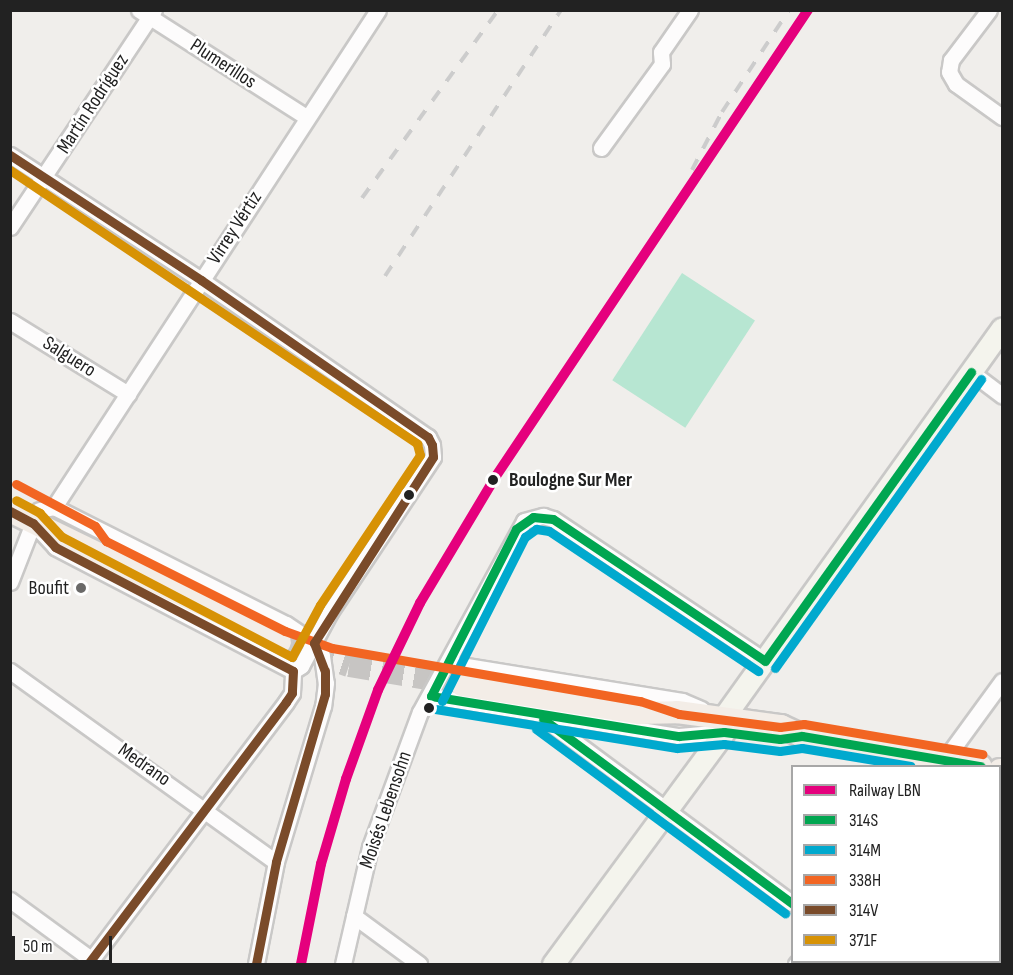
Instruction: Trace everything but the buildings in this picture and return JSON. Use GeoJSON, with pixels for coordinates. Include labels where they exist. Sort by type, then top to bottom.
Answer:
{"type":"FeatureCollection","features":[{"type":"Feature","properties":{"kind":"main road"},"geometry":{"type":"LineString","coordinates":[[10,495],[88,536],[98,550],[280,642]]}},
{"type":"Feature","properties":{"kind":"main road"},"geometry":{"type":"LineString","coordinates":[[10,511],[42,513]]}},
{"type":"Feature","properties":{"kind":"main road"},"geometry":{"type":"LineString","coordinates":[[462,685],[638,712],[676,726],[724,725],[780,739],[802,736],[942,764],[961,765]]}},
{"type":"Feature","properties":{"kind":"street","name":"Virrey Vértiz"},"geometry":{"type":"LineString","coordinates":[[10,582],[42,513],[128,394],[306,117],[378,10]]}},
{"type":"Feature","properties":{"kind":"street"},"geometry":{"type":"LineString","coordinates":[[601,148],[662,64],[661,52],[690,10]]}},
{"type":"Feature","properties":{"kind":"street"},"geometry":{"type":"LineString","coordinates":[[989,10],[951,60],[950,72],[956,84],[1002,117]]}},
{"type":"Feature","properties":{"kind":"street","name":"Plumerillos"},"geometry":{"type":"LineString","coordinates":[[148,13],[306,117]]}},
{"type":"Feature","properties":{"kind":"street","name":"Martín Rodríguez"},"geometry":{"type":"LineString","coordinates":[[10,227],[148,13]]}},
{"type":"Feature","properties":{"kind":"street"},"geometry":{"type":"LineString","coordinates":[[10,155],[201,280],[428,437],[432,446],[433,458],[301,666],[293,671]]}},
{"type":"Feature","properties":{"kind":"street","name":"Salguero"},"geometry":{"type":"LineString","coordinates":[[10,321],[128,394]]}},
{"type":"Feature","properties":{"kind":"street"},"geometry":{"type":"LineString","coordinates":[[553,964],[667,811],[765,661],[1002,329]]}},
{"type":"Feature","properties":{"kind":"street"},"geometry":{"type":"LineString","coordinates":[[971,372],[1002,395]]}},
{"type":"Feature","properties":{"kind":"street"},"geometry":{"type":"LineString","coordinates":[[42,513],[314,643],[325,671],[325,694],[276,862],[256,964]]}},
{"type":"Feature","properties":{"kind":"street"},"geometry":{"type":"LineString","coordinates":[[42,513],[55,547],[293,671]]}},
{"type":"Feature","properties":{"kind":"street","name":"Moisés Lebensohn"},"geometry":{"type":"LineString","coordinates":[[343,964],[370,847],[420,712],[431,696],[516,528],[543,516],[765,661]]}},
{"type":"Feature","properties":{"kind":"street"},"geometry":{"type":"LineString","coordinates":[[448,663],[682,701],[724,725]]}},
{"type":"Feature","properties":{"kind":"street","name":"Medrano"},"geometry":{"type":"LineString","coordinates":[[10,671],[205,808],[276,862]]}},
{"type":"Feature","properties":{"kind":"street"},"geometry":{"type":"LineString","coordinates":[[10,900],[90,962],[292,693],[293,671]]}},
{"type":"Feature","properties":{"kind":"street"},"geometry":{"type":"LineString","coordinates":[[942,764],[1002,681]]}},
{"type":"Feature","properties":{"kind":"street"},"geometry":{"type":"LineString","coordinates":[[431,696],[540,716],[678,736],[724,725]]}},
{"type":"Feature","properties":{"kind":"street"},"geometry":{"type":"LineString","coordinates":[[540,716],[791,902]]}},
{"type":"Feature","properties":{"kind":"street"},"geometry":{"type":"LineString","coordinates":[[354,916],[419,964]]}},
{"type":"Feature","properties":{"kind":"green space"},"geometry":{"type":"Polygon","coordinates":[[[682,273],[755,320],[685,428],[612,380],[682,273]]]}},
{"type":"Feature","properties":{"kind":"tunnel"},"geometry":{"type":"LineString","coordinates":[[280,642],[349,666],[462,685]]}},
{"type":"Feature","properties":{"kind":"railway"},"geometry":{"type":"LineString","coordinates":[[362,198],[498,10]]}},
{"type":"Feature","properties":{"kind":"railway"},"geometry":{"type":"LineString","coordinates":[[385,276],[561,10]]}},
{"type":"Feature","properties":{"kind":"railway"},"geometry":{"type":"LineString","coordinates":[[692,170],[722,112],[789,10]]}},
{"type":"Feature","properties":{"kind":"rail line","name":"LBN"},"geometry":{"type":"LineString","coordinates":[[301,964],[321,864],[346,779],[378,690],[420,603],[496,476],[808,10]]}},
{"type":"Feature","properties":{"kind":"transit line","name":"314V"},"geometry":{"type":"LineString","coordinates":[[10,155],[201,280],[428,437],[432,445],[433,457],[314,643],[325,671],[325,694],[276,862],[256,964]]}},
{"type":"Feature","properties":{"kind":"transit line","name":"371F"},"geometry":{"type":"LineString","coordinates":[[10,170],[417,444],[420,455],[320,605],[292,657],[62,537],[40,513],[16,500]]}},
{"type":"Feature","properties":{"kind":"transit line","name":"314S"},"geometry":{"type":"LineString","coordinates":[[765,661],[971,372]]}},
{"type":"Feature","properties":{"kind":"transit line","name":"314M"},"geometry":{"type":"LineString","coordinates":[[775,668],[981,379]]}},
{"type":"Feature","properties":{"kind":"transit line","name":"338H"},"geometry":{"type":"LineString","coordinates":[[16,484],[95,526],[106,541],[285,631],[332,648],[640,701],[679,714],[780,727],[804,724],[982,754]]}},
{"type":"Feature","properties":{"kind":"transit line","name":"314V"},"geometry":{"type":"LineString","coordinates":[[10,511],[33,523],[55,547],[293,671],[292,693],[286,702],[88,964]]}},
{"type":"Feature","properties":{"kind":"transit line","name":"314S"},"geometry":{"type":"LineString","coordinates":[[431,696],[516,529],[533,517],[553,519],[765,661]]}},
{"type":"Feature","properties":{"kind":"transit line","name":"314M"},"geometry":{"type":"LineString","coordinates":[[442,701],[525,537],[536,529],[549,531],[758,671]]}},
{"type":"Feature","properties":{"kind":"transit line","name":"314S"},"geometry":{"type":"LineString","coordinates":[[431,696],[679,736],[724,732],[780,739],[802,736],[974,765]]}},
{"type":"Feature","properties":{"kind":"transit line","name":"314M"},"geometry":{"type":"LineString","coordinates":[[429,708],[677,748],[724,744],[780,751],[802,748],[905,765]]}},
{"type":"Feature","properties":{"kind":"transit line","name":"314S"},"geometry":{"type":"LineString","coordinates":[[543,719],[791,902]]}},
{"type":"Feature","properties":{"kind":"transit line","name":"314M"},"geometry":{"type":"LineString","coordinates":[[536,729],[785,913]]}},
{"type":"Feature","properties":{"kind":"place","name":"Boulogne Sur Mer"},"geometry":{"type":"Point","coordinates":[493,480]}},
{"type":"Feature","properties":{"kind":"place","name":"Boufit"},"geometry":{"type":"Point","coordinates":[81,588]}}]}
